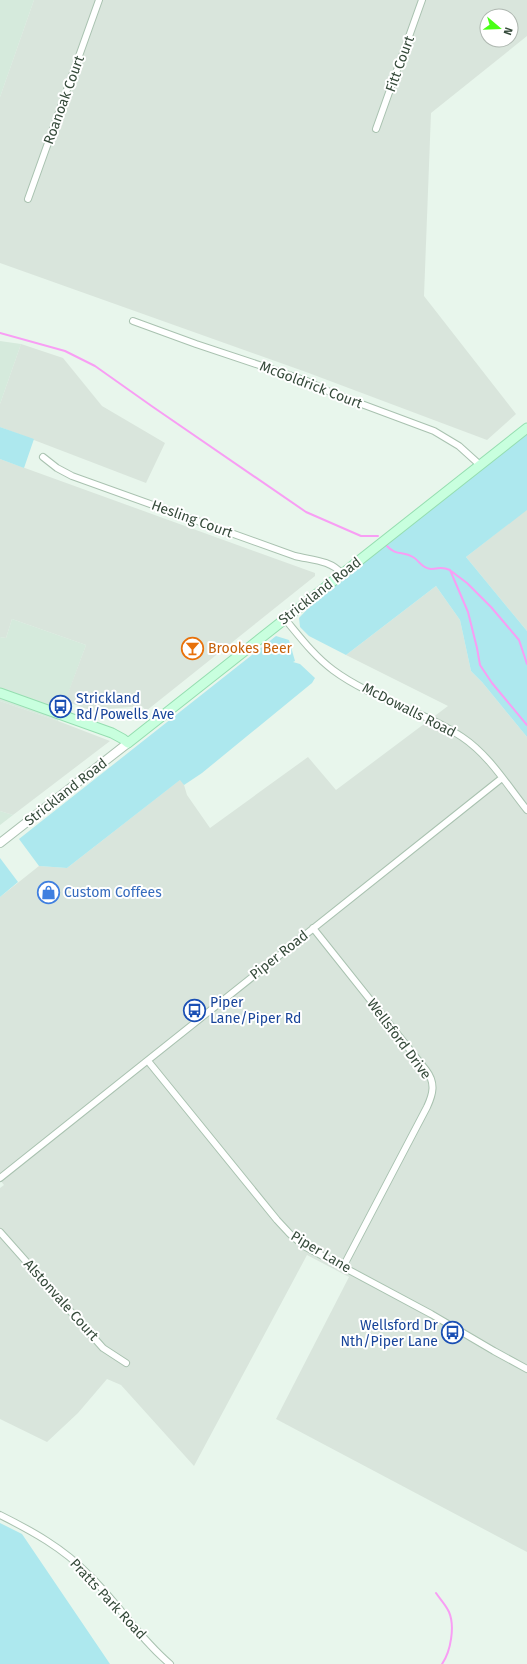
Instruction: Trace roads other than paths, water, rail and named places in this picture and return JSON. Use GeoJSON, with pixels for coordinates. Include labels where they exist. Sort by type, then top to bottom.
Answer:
{"type":"FeatureCollection","features":[{"type":"Feature","properties":{"kind":"main road","name":"Strickland Road"},"geometry":{"type":"LineString","coordinates":[[128,743],[527,428]]}},
{"type":"Feature","properties":{"kind":"main road"},"geometry":{"type":"LineString","coordinates":[[0,693],[112,733],[123,738],[128,743]]}},
{"type":"Feature","properties":{"kind":"street","name":"Roanoak Court"},"geometry":{"type":"LineString","coordinates":[[28,199],[100,0]]}},
{"type":"Feature","properties":{"kind":"street","name":"Fitt Court"},"geometry":{"type":"LineString","coordinates":[[376,129],[422,0]]}},
{"type":"Feature","properties":{"kind":"street","name":"McGoldrick Court"},"geometry":{"type":"LineString","coordinates":[[134,320],[196,344],[307,381],[332,393],[434,430],[459,446],[480,465]]}},
{"type":"Feature","properties":{"kind":"street","name":"Hesling Court"},"geometry":{"type":"LineString","coordinates":[[43,457],[57,468],[72,476],[295,556],[326,563],[338,569],[342,574]]}},
{"type":"Feature","properties":{"kind":"street","name":"McDowalls Road"},"geometry":{"type":"LineString","coordinates":[[285,619],[313,652],[334,671],[357,684],[438,723],[462,737],[484,755],[527,810]]}},
{"type":"Feature","properties":{"kind":"street","name":"Strickland Road"},"geometry":{"type":"LineString","coordinates":[[0,843],[128,743]]}},
{"type":"Feature","properties":{"kind":"street","name":"Piper Road"},"geometry":{"type":"LineString","coordinates":[[0,1178],[502,778]]}},
{"type":"Feature","properties":{"kind":"street","name":"Wellsford Drive"},"geometry":{"type":"LineString","coordinates":[[313,928],[426,1070],[433,1083],[433,1090],[427,1107],[343,1267]]}},
{"type":"Feature","properties":{"kind":"street","name":"Piper Lane"},"geometry":{"type":"LineString","coordinates":[[148,1061],[283,1227],[304,1246],[432,1314],[494,1352],[527,1369]]}},
{"type":"Feature","properties":{"kind":"street","name":"Alstonvale Court"},"geometry":{"type":"LineString","coordinates":[[0,1232],[103,1348],[126,1363]]}},
{"type":"Feature","properties":{"kind":"street","name":"Pratts Park Road"},"geometry":{"type":"LineString","coordinates":[[0,1515],[47,1540],[77,1563],[170,1664]]}},
{"type":"Feature","properties":{"kind":"waterway"},"geometry":{"type":"LineString","coordinates":[[0,333],[65,351],[95,366],[306,512],[361,536],[378,536]]}},
{"type":"Feature","properties":{"kind":"waterway"},"geometry":{"type":"LineString","coordinates":[[387,546],[393,551],[413,557],[423,566],[428,568],[442,568],[450,570],[468,612],[480,665],[492,683],[527,725]]}},
{"type":"Feature","properties":{"kind":"waterway"},"geometry":{"type":"LineString","coordinates":[[451,571],[467,583],[491,607],[519,640],[527,664]]}},
{"type":"Feature","properties":{"kind":"waterway"},"geometry":{"type":"LineString","coordinates":[[436,1593],[448,1609],[452,1624],[450,1646],[442,1664]]}},
{"type":"Feature","properties":{"kind":"place","name":"Brookes Beer"},"geometry":{"type":"Point","coordinates":[193,648]}},
{"type":"Feature","properties":{"kind":"place","name":"Strickland Rd/Powells Ave"},"geometry":{"type":"Point","coordinates":[61,706]}},
{"type":"Feature","properties":{"kind":"place","name":"Custom Coffees"},"geometry":{"type":"Point","coordinates":[49,892]}},
{"type":"Feature","properties":{"kind":"place","name":"Piper Lane/Piper Rd"},"geometry":{"type":"Point","coordinates":[194,1010]}},
{"type":"Feature","properties":{"kind":"place","name":"Wellsford Dr Nth/Piper Lane"},"geometry":{"type":"Point","coordinates":[453,1333]}}]}
